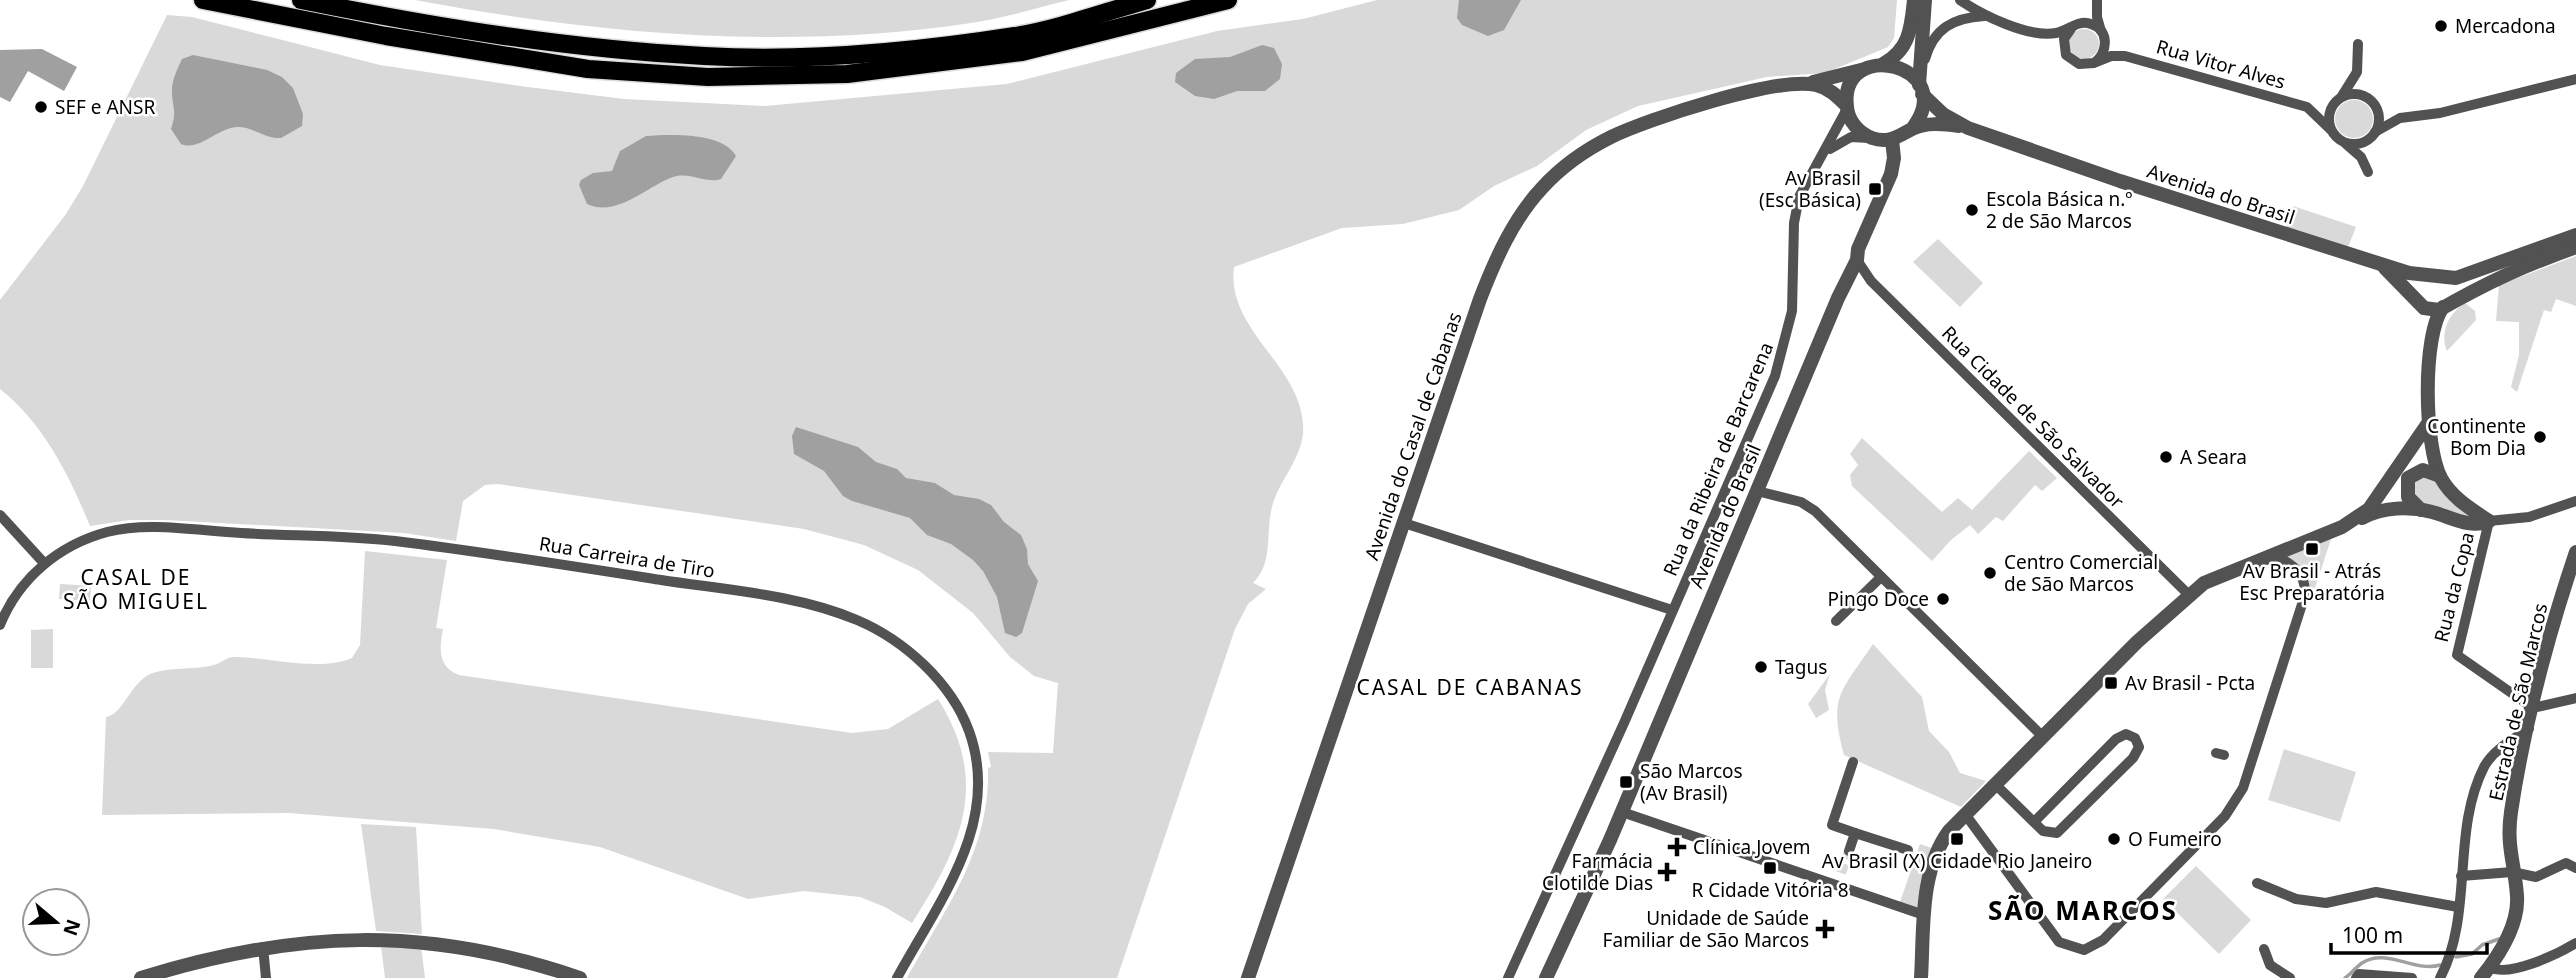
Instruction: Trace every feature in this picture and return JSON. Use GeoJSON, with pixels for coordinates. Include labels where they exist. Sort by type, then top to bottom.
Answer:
{"type":"FeatureCollection","features":[{"type":"Feature","properties":{"kind":"main road"},"geometry":{"type":"LineString","coordinates":[[204,0],[386,36],[588,69],[708,77],[846,74],[1022,52],[1228,0]]}},
{"type":"Feature","properties":{"kind":"main road"},"geometry":{"type":"LineString","coordinates":[[301,0],[382,16],[589,48],[720,57],[841,56],[1017,35],[1147,0]]}},
{"type":"Feature","properties":{"kind":"street"},"geometry":{"type":"LineString","coordinates":[[1892,140],[1874,139],[1853,124],[1847,107],[1852,83],[1876,65],[1894,57],[1907,42],[1914,0]]}},
{"type":"Feature","properties":{"kind":"street"},"geometry":{"type":"LineString","coordinates":[[1912,129],[1922,113],[1920,85],[1925,0]]}},
{"type":"Feature","properties":{"kind":"street","name":"Rua Vitor Alves"},"geometry":{"type":"LineString","coordinates":[[1960,0],[1984,16],[2042,33],[2058,33],[2076,25],[2091,24],[2125,56]]}},
{"type":"Feature","properties":{"kind":"street"},"geometry":{"type":"LineString","coordinates":[[2066,55],[2064,39],[2096,1]]}},
{"type":"Feature","properties":{"kind":"street"},"geometry":{"type":"LineString","coordinates":[[2094,63],[2104,51],[2096,1]]}},
{"type":"Feature","properties":{"kind":"street"},"geometry":{"type":"LineString","coordinates":[[1920,85],[1927,50],[1940,30],[1961,19],[1984,16]]}},
{"type":"Feature","properties":{"kind":"street","name":"Rua Vitor Alves"},"geometry":{"type":"LineString","coordinates":[[2042,33],[2079,64],[2094,63],[2111,56],[2125,56],[2307,107],[2367,169],[2374,134]]}},
{"type":"Feature","properties":{"kind":"street"},"geometry":{"type":"LineString","coordinates":[[2358,44],[2357,72],[2378,114],[2374,134]]}},
{"type":"Feature","properties":{"kind":"street"},"geometry":{"type":"LineString","coordinates":[[1876,65],[1904,69],[1920,85]]}},
{"type":"Feature","properties":{"kind":"street","name":"Avenida do Casal de Cabanas"},"geometry":{"type":"LineString","coordinates":[[1248,978],[1490,272],[1512,229],[1542,188],[1578,156],[1625,131],[1764,87],[1832,79],[1876,65]]}},
{"type":"Feature","properties":{"kind":"street"},"geometry":{"type":"LineString","coordinates":[[2331,130],[2329,112],[2357,72]]}},
{"type":"Feature","properties":{"kind":"street"},"geometry":{"type":"LineString","coordinates":[[2344,143],[2362,143],[2400,118],[2440,113],[2576,79]]}},
{"type":"Feature","properties":{"kind":"street","name":"Avenida do Casal de Cabanas"},"geometry":{"type":"LineString","coordinates":[[1803,83],[1826,88],[1847,107]]}},
{"type":"Feature","properties":{"kind":"street","name":"Avenida do Brasil"},"geometry":{"type":"LineString","coordinates":[[1920,85],[1943,114],[1968,128],[2384,267],[2434,276]]}},
{"type":"Feature","properties":{"kind":"street","name":"Rua Vitor Alves"},"geometry":{"type":"LineString","coordinates":[[2307,107],[2357,94],[2400,118]]}},
{"type":"Feature","properties":{"kind":"street","name":"Rua da Ribeira de Barcarena"},"geometry":{"type":"LineString","coordinates":[[1508,978],[1781,358],[1794,298],[1797,209],[1804,185],[1847,107]]}},
{"type":"Feature","properties":{"kind":"street","name":"Avenida do Brasil"},"geometry":{"type":"LineString","coordinates":[[1546,978],[1622,812],[1838,298],[1857,260],[1858,249],[1891,174],[1894,158],[1892,140],[1912,129],[1937,124],[1968,128]]}},
{"type":"Feature","properties":{"kind":"street","name":"Rua da Ribeira de Barcarena"},"geometry":{"type":"LineString","coordinates":[[1820,158],[1844,139],[1874,139]]}},
{"type":"Feature","properties":{"kind":"street"},"geometry":{"type":"LineString","coordinates":[[2418,301],[2418,284],[2434,276],[2449,278],[2468,275],[2576,235]]}},
{"type":"Feature","properties":{"kind":"street"},"geometry":{"type":"LineString","coordinates":[[2384,267],[2430,310],[2444,307],[2510,271],[2576,247]]}},
{"type":"Feature","properties":{"kind":"street","name":"Rua Cidade de São Salvador"},"geometry":{"type":"LineString","coordinates":[[1857,260],[1881,291],[2189,595]]}},
{"type":"Feature","properties":{"kind":"street"},"geometry":{"type":"LineString","coordinates":[[1921,978],[1924,915],[1935,856],[1949,831],[1965,814],[2041,735],[2204,583],[2355,522],[2369,509],[2429,422],[2430,339],[2434,322],[2450,300],[2450,288],[2434,276]]}},
{"type":"Feature","properties":{"kind":"street","name":"Rua da Copa"},"geometry":{"type":"LineString","coordinates":[[2429,422],[2430,443],[2440,476],[2462,503],[2489,521]]}},
{"type":"Feature","properties":{"kind":"street"},"geometry":{"type":"LineString","coordinates":[[2421,510],[2408,497],[2408,478],[2423,470],[2440,476]]}},
{"type":"Feature","properties":{"kind":"street"},"geometry":{"type":"LineString","coordinates":[[1757,491],[1801,502],[1809,507],[2041,735]]}},
{"type":"Feature","properties":{"kind":"street","name":"Rua da Copa"},"geometry":{"type":"LineString","coordinates":[[2355,522],[2380,510],[2421,510],[2471,524],[2529,517],[2576,501]]}},
{"type":"Feature","properties":{"kind":"street"},"geometry":{"type":"LineString","coordinates":[[0,515],[44,564]]}},
{"type":"Feature","properties":{"kind":"street","name":"Rua da Copa"},"geometry":{"type":"LineString","coordinates":[[2489,521],[2457,655],[2533,708]]}},
{"type":"Feature","properties":{"kind":"street"},"geometry":{"type":"LineString","coordinates":[[1404,523],[1672,610]]}},
{"type":"Feature","properties":{"kind":"street","name":"Rua Carreira de Tiro"},"geometry":{"type":"LineString","coordinates":[[0,625],[13,598],[44,564],[82,540],[132,528],[376,539],[794,601],[859,621],[905,649],[945,688],[969,731],[979,770],[979,804],[971,840],[897,978]]}},
{"type":"Feature","properties":{"kind":"street","name":"Estrada de São Marcos"},"geometry":{"type":"LineString","coordinates":[[2485,973],[2500,951],[2515,912],[2517,896],[2508,849],[2511,812],[2533,708],[2576,552]]}},
{"type":"Feature","properties":{"kind":"street"},"geometry":{"type":"LineString","coordinates":[[1965,814],[2059,942],[2084,950],[2103,940],[2219,822],[2243,788],[2305,595],[2300,573],[2284,559],[2273,555]]}},
{"type":"Feature","properties":{"kind":"street"},"geometry":{"type":"LineString","coordinates":[[1836,621],[1881,577]]}},
{"type":"Feature","properties":{"kind":"street"},"geometry":{"type":"LineString","coordinates":[[2533,708],[2576,698]]}},
{"type":"Feature","properties":{"kind":"street"},"geometry":{"type":"LineString","coordinates":[[2440,978],[2453,947],[2468,821],[2484,767],[2499,749],[2529,729]]}},
{"type":"Feature","properties":{"kind":"street"},"geometry":{"type":"LineString","coordinates":[[1995,784],[2034,822],[2048,834],[2061,830],[2133,758],[2138,747],[2135,738],[2126,734],[2116,739],[2034,822]]}},
{"type":"Feature","properties":{"kind":"street"},"geometry":{"type":"LineString","coordinates":[[1853,762],[1832,825],[1908,850]]}},
{"type":"Feature","properties":{"kind":"street"},"geometry":{"type":"LineString","coordinates":[[1622,812],[1924,915]]}},
{"type":"Feature","properties":{"kind":"street"},"geometry":{"type":"LineString","coordinates":[[1849,851],[1855,833]]}},
{"type":"Feature","properties":{"kind":"street"},"geometry":{"type":"LineString","coordinates":[[2461,876],[2512,872],[2536,877],[2566,863],[2576,868]]}},
{"type":"Feature","properties":{"kind":"street"},"geometry":{"type":"LineString","coordinates":[[1837,885],[1841,873]]}},
{"type":"Feature","properties":{"kind":"street"},"geometry":{"type":"LineString","coordinates":[[2257,883],[2296,899],[2326,903],[2375,892],[2458,906]]}},
{"type":"Feature","properties":{"kind":"street"},"geometry":{"type":"LineString","coordinates":[[141,978],[263,947],[330,940],[423,942],[508,956],[580,978]]}},
{"type":"Feature","properties":{"kind":"street"},"geometry":{"type":"LineString","coordinates":[[2485,973],[2526,966],[2576,943]]}},
{"type":"Feature","properties":{"kind":"street"},"geometry":{"type":"LineString","coordinates":[[263,947],[266,978]]}},
{"type":"Feature","properties":{"kind":"street"},"geometry":{"type":"LineString","coordinates":[[2264,949],[2270,965],[2290,978]]}},
{"type":"Feature","properties":{"kind":"street"},"geometry":{"type":"LineString","coordinates":[[2356,978],[2359,974],[2412,978]]}},
{"type":"Feature","properties":{"kind":"shaded area"},"geometry":{"type":"Polygon","coordinates":[[[415,0],[1069,0],[983,21],[901,31],[762,37],[622,30],[415,0]]]}},
{"type":"Feature","properties":{"kind":"shaded area"},"geometry":{"type":"Polygon","coordinates":[[[1377,0],[1897,0],[1894,38],[1888,47],[1825,73],[1767,77],[1638,106],[1586,130],[1537,166],[1494,186],[1459,210],[1403,224],[1342,228],[1234,267],[1235,289],[1241,309],[1299,403],[1303,435],[1296,457],[1275,497],[1264,566],[1253,583],[1266,589],[1248,604],[1235,629],[1117,978],[907,978],[963,878],[974,852],[987,798],[988,768],[991,767],[988,752],[1053,753],[1058,683],[1034,676],[1010,657],[973,613],[918,570],[864,545],[804,529],[498,484],[485,485],[463,501],[456,541],[404,533],[165,520],[129,520],[90,526],[54,452],[30,418],[0,389],[0,300],[66,214],[83,186],[167,15],[192,17],[380,65],[624,99],[765,106],[1007,84],[1217,31],[1303,19],[1377,0]]]}},
{"type":"Feature","properties":{"kind":"shaded area"},"geometry":{"type":"Polygon","coordinates":[[[1459,0],[1521,0],[1504,30],[1488,36],[1462,25],[1457,18],[1459,0]]]}},
{"type":"Feature","properties":{"kind":"shaded area"},"geometry":{"type":"Polygon","coordinates":[[[2084,29],[2095,33],[2099,44],[2095,55],[2084,59],[2073,55],[2069,44],[2073,33],[2084,29]]]}},
{"type":"Feature","properties":{"kind":"shaded area"},"geometry":{"type":"Polygon","coordinates":[[[1262,45],[1274,48],[1282,64],[1280,79],[1265,91],[1237,91],[1214,99],[1195,96],[1175,82],[1176,73],[1195,59],[1230,57],[1262,45]]]}},
{"type":"Feature","properties":{"kind":"shaded area"},"geometry":{"type":"Polygon","coordinates":[[[42,49],[77,67],[64,91],[28,71],[10,102],[0,97],[0,50],[42,49]]]}},
{"type":"Feature","properties":{"kind":"shaded area"},"geometry":{"type":"Polygon","coordinates":[[[193,55],[267,70],[282,77],[293,88],[303,114],[302,126],[281,138],[238,127],[223,131],[195,145],[181,144],[171,129],[174,114],[172,85],[182,59],[193,55]]]}},
{"type":"Feature","properties":{"kind":"shaded area"},"geometry":{"type":"Polygon","coordinates":[[[2354,100],[2367,106],[2373,119],[2367,132],[2354,138],[2341,132],[2335,119],[2341,106],[2354,100]]]}},
{"type":"Feature","properties":{"kind":"shaded area"},"geometry":{"type":"Polygon","coordinates":[[[646,136],[696,136],[720,142],[736,156],[721,179],[673,177],[621,204],[598,207],[587,204],[579,185],[581,180],[593,173],[612,171],[620,151],[646,136]]]}},
{"type":"Feature","properties":{"kind":"shaded area"},"geometry":{"type":"Polygon","coordinates":[[[2293,206],[2356,227],[2348,247],[2286,227],[2293,206]]]}},
{"type":"Feature","properties":{"kind":"shaded area"},"geometry":{"type":"Polygon","coordinates":[[[1938,239],[1983,283],[1960,307],[1913,262],[1938,239]]]}},
{"type":"Feature","properties":{"kind":"shaded area"},"geometry":{"type":"Polygon","coordinates":[[[2576,256],[2576,306],[2556,299],[2551,312],[2544,310],[2517,392],[2511,387],[2519,355],[2519,322],[2496,321],[2499,285],[2576,256]]]}},
{"type":"Feature","properties":{"kind":"shaded area"},"geometry":{"type":"Polygon","coordinates":[[[2465,303],[2475,311],[2476,320],[2447,351],[2444,337],[2447,324],[2454,312],[2465,303]]]}},
{"type":"Feature","properties":{"kind":"shaded area"},"geometry":{"type":"Polygon","coordinates":[[[796,427],[858,447],[876,462],[897,469],[906,478],[935,483],[954,495],[979,499],[991,505],[1004,522],[1021,535],[1027,549],[1028,564],[1038,581],[1022,633],[1016,637],[1005,633],[997,597],[983,571],[973,560],[951,544],[927,535],[910,518],[843,496],[824,471],[794,454],[792,436],[796,427]]]}},
{"type":"Feature","properties":{"kind":"shaded area"},"geometry":{"type":"Polygon","coordinates":[[[1862,438],[1942,512],[1958,498],[1972,510],[2029,451],[2057,478],[2042,491],[2035,485],[2003,521],[1996,517],[1978,534],[1970,525],[1951,540],[1932,561],[1852,486],[1850,475],[1858,465],[1850,454],[1862,438]]]}},
{"type":"Feature","properties":{"kind":"shaded area"},"geometry":{"type":"Polygon","coordinates":[[[2429,475],[2482,519],[2456,516],[2411,499],[2411,479],[2429,475]]]}},
{"type":"Feature","properties":{"kind":"shaded area"},"geometry":{"type":"Polygon","coordinates":[[[2334,530],[2312,597],[2305,595],[2304,580],[2272,555],[2334,530]]]}},
{"type":"Feature","properties":{"kind":"shaded area"},"geometry":{"type":"Polygon","coordinates":[[[365,551],[447,560],[436,628],[443,629],[441,650],[444,662],[452,672],[459,675],[852,733],[888,729],[938,699],[954,730],[963,759],[966,787],[963,814],[956,841],[944,868],[912,923],[885,907],[860,897],[804,891],[748,899],[600,847],[494,829],[289,813],[102,815],[106,717],[118,710],[140,681],[156,672],[207,667],[231,657],[310,664],[339,662],[352,658],[360,645],[365,551]]]}},
{"type":"Feature","properties":{"kind":"shaded area"},"geometry":{"type":"Polygon","coordinates":[[[60,584],[91,586],[90,601],[59,599],[60,584]]]}},
{"type":"Feature","properties":{"kind":"shaded area"},"geometry":{"type":"Polygon","coordinates":[[[53,629],[53,668],[31,668],[31,630],[53,629]]]}},
{"type":"Feature","properties":{"kind":"shaded area"},"geometry":{"type":"Polygon","coordinates":[[[1873,644],[1922,697],[1929,731],[1949,752],[1960,773],[1986,781],[1961,807],[1844,755],[1837,720],[1840,695],[1873,644]]]}},
{"type":"Feature","properties":{"kind":"shaded area"},"geometry":{"type":"Polygon","coordinates":[[[1830,674],[1825,690],[1829,710],[1816,718],[1808,704],[1830,674]]]}},
{"type":"Feature","properties":{"kind":"shaded area"},"geometry":{"type":"Polygon","coordinates":[[[2284,749],[2356,772],[2340,822],[2268,800],[2284,749]]]}},
{"type":"Feature","properties":{"kind":"shaded area"},"geometry":{"type":"Polygon","coordinates":[[[361,824],[416,827],[422,934],[376,931],[361,824]]]}},
{"type":"Feature","properties":{"kind":"shaded area"},"geometry":{"type":"Polygon","coordinates":[[[1920,844],[1935,849],[1925,911],[1900,902],[1920,844]]]}},
{"type":"Feature","properties":{"kind":"shaded area"},"geometry":{"type":"Polygon","coordinates":[[[2196,866],[2251,920],[2219,954],[2163,899],[2196,866]]]}},
{"type":"Feature","properties":{"kind":"shaded area"},"geometry":{"type":"Polygon","coordinates":[[[381,946],[421,946],[425,978],[385,978],[381,946]]]}},
{"type":"Feature","properties":{"kind":"waterway"},"geometry":{"type":"LineString","coordinates":[[2456,957],[2472,954],[2482,945],[2499,939]]}},
{"type":"Feature","properties":{"kind":"waterway"},"geometry":{"type":"LineString","coordinates":[[2345,978],[2371,959],[2391,959],[2430,967],[2440,965]]}},
{"type":"Feature","properties":{"kind":"tunnel"},"geometry":{"type":"LineString","coordinates":[[1841,873],[1849,851]]}},
{"type":"Feature","properties":{"kind":"place","name":"Mercadona"},"geometry":{"type":"Point","coordinates":[2441,26]}},
{"type":"Feature","properties":{"kind":"place","name":"SEF e ANSR"},"geometry":{"type":"Point","coordinates":[41,107]}},
{"type":"Feature","properties":{"kind":"place","name":"Av Brasil (Esc Básica)"},"geometry":{"type":"Point","coordinates":[1875,189]}},
{"type":"Feature","properties":{"kind":"place","name":"Escola Básica n.º 2 de São Marcos"},"geometry":{"type":"Point","coordinates":[1972,210]}},
{"type":"Feature","properties":{"kind":"place","name":"Continente Bom Dia"},"geometry":{"type":"Point","coordinates":[2540,437]}},
{"type":"Feature","properties":{"kind":"place","name":"A Seara"},"geometry":{"type":"Point","coordinates":[2166,457]}},
{"type":"Feature","properties":{"kind":"place","name":"Av Brasil - Atrás Esc Preparatória"},"geometry":{"type":"Point","coordinates":[2312,549]}},
{"type":"Feature","properties":{"kind":"place","name":"Centro Comercial de São Marcos"},"geometry":{"type":"Point","coordinates":[1990,573]}},
{"type":"Feature","properties":{"kind":"place","name":"Pingo Doce"},"geometry":{"type":"Point","coordinates":[1943,599]}},
{"type":"Feature","properties":{"kind":"place","name":"Tagus"},"geometry":{"type":"Point","coordinates":[1761,667]}},
{"type":"Feature","properties":{"kind":"place","name":"Av Brasil - Pcta"},"geometry":{"type":"Point","coordinates":[2111,683]}},
{"type":"Feature","properties":{"kind":"place","name":"São Marcos (Av Brasil)"},"geometry":{"type":"Point","coordinates":[1626,782]}},
{"type":"Feature","properties":{"kind":"place","name":"Av Brasil (X) Cidade Rio Janeiro"},"geometry":{"type":"Point","coordinates":[1957,839]}},
{"type":"Feature","properties":{"kind":"place","name":"O Fumeiro"},"geometry":{"type":"Point","coordinates":[2114,839]}},
{"type":"Feature","properties":{"kind":"place","name":"Clínica Jovem"},"geometry":{"type":"Point","coordinates":[1677,847]}},
{"type":"Feature","properties":{"kind":"place","name":"R Cidade Vitória 8"},"geometry":{"type":"Point","coordinates":[1770,868]}},
{"type":"Feature","properties":{"kind":"place","name":"Farmácia Clotilde Dias"},"geometry":{"type":"Point","coordinates":[1667,872]}},
{"type":"Feature","properties":{"kind":"place","name":"Unidade de Saúde Familiar de São Marcos"},"geometry":{"type":"Point","coordinates":[1825,929]}},
{"type":"Feature","properties":{"kind":"district","name":"CASAL DE SÃO MIGUEL"},"geometry":{"type":"Point","coordinates":[136,590]}},
{"type":"Feature","properties":{"kind":"district","name":"CASAL DE CABANAS"},"geometry":{"type":"Point","coordinates":[1470,688]}},
{"type":"Feature","properties":{"kind":"district","name":"SÃO MARCOS"},"geometry":{"type":"Point","coordinates":[2083,911]}}]}
